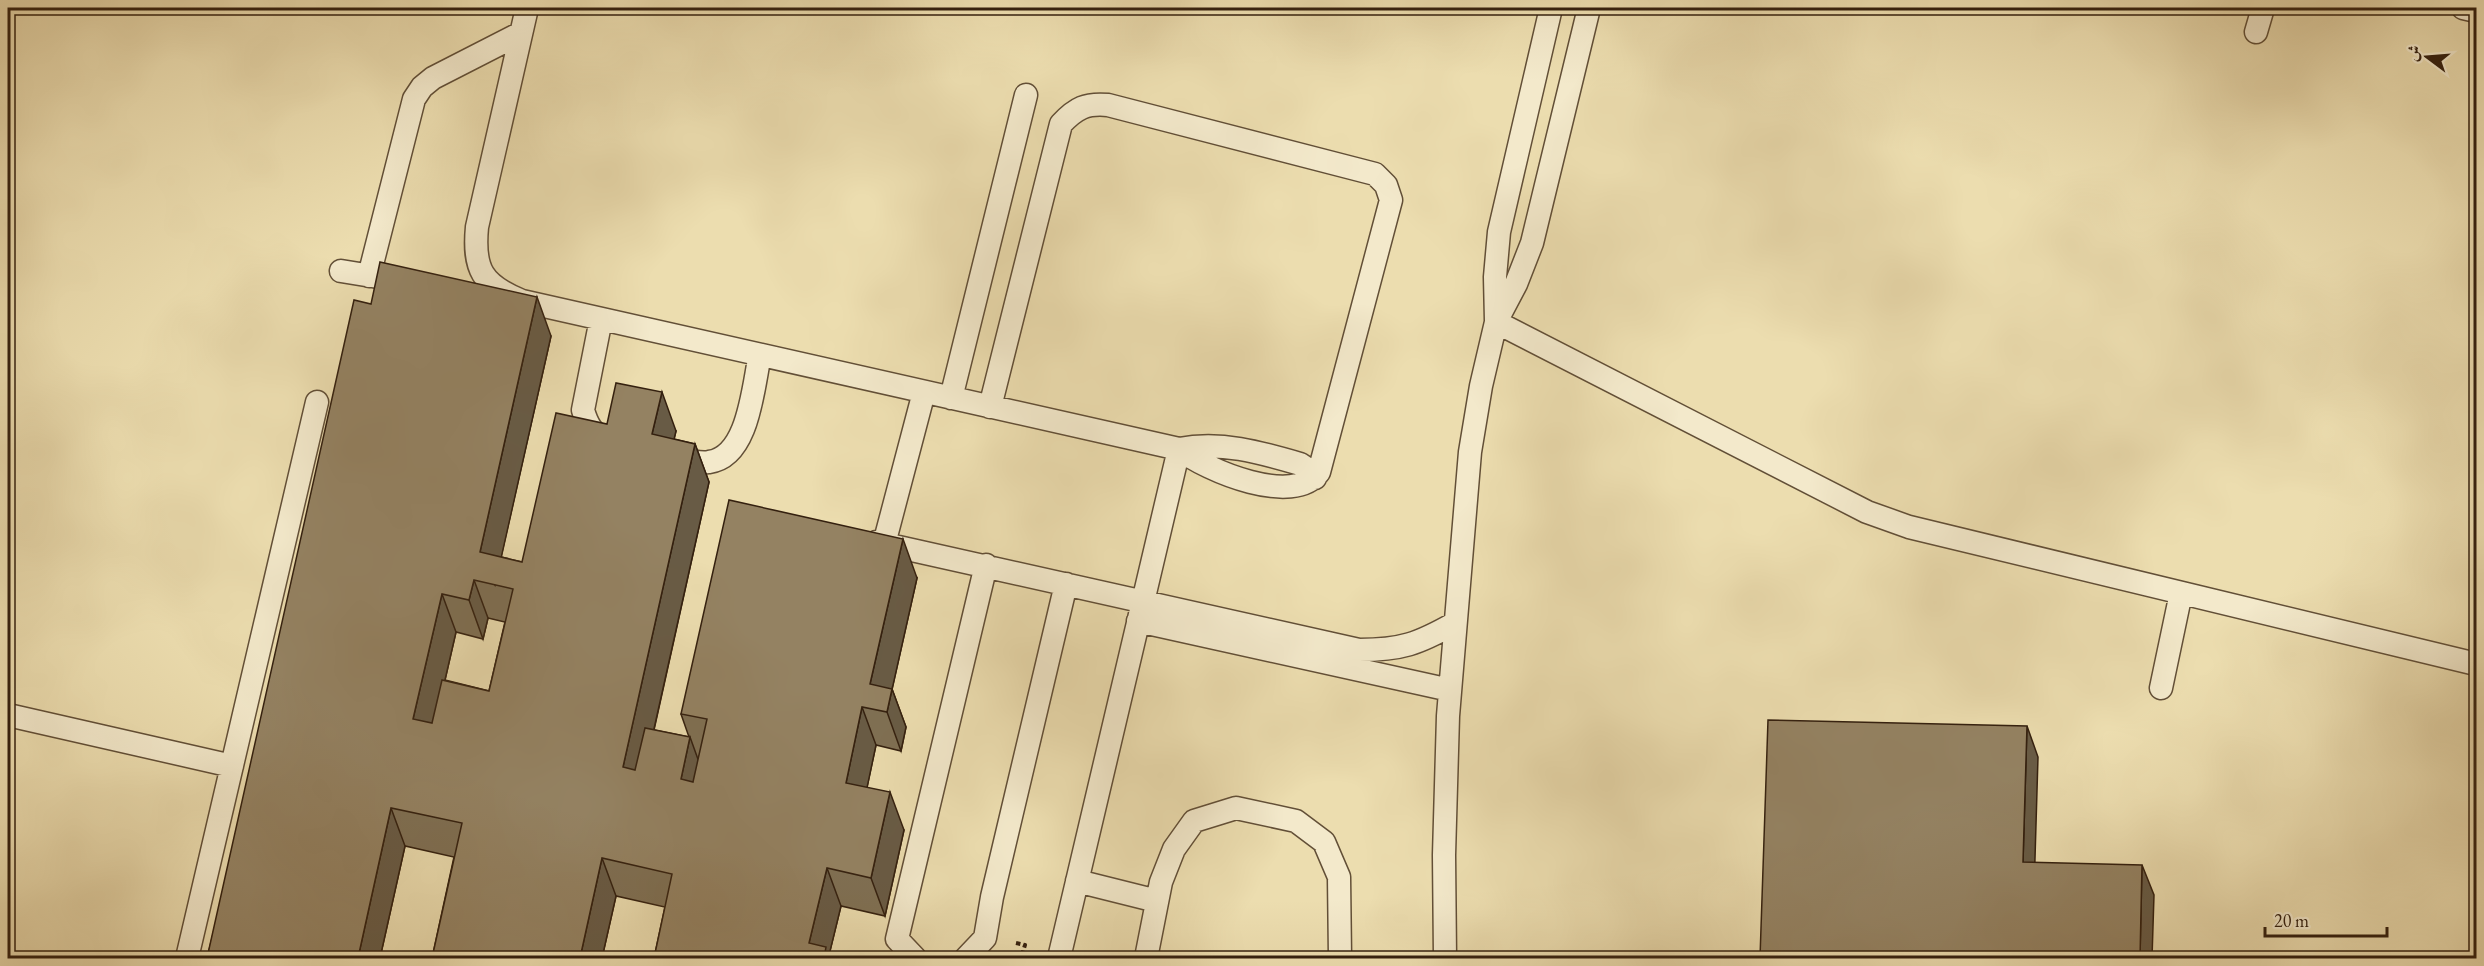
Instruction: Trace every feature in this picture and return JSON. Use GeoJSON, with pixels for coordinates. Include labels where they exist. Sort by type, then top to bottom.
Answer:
{"type":"FeatureCollection","features":[{"type":"Feature","properties":{"kind":"lane"},"geometry":{"type":"LineString","coordinates":[[522,301],[500,292],[483,274],[475,251],[477,227],[527,8]]}},
{"type":"Feature","properties":{"kind":"lane"},"geometry":{"type":"LineString","coordinates":[[1445,958],[1444,855],[1450,690],[1470,452],[1481,387],[1496,322],[1495,277],[1499,232],[1551,8]]}},
{"type":"Feature","properties":{"kind":"lane"},"geometry":{"type":"LineString","coordinates":[[1496,322],[1516,284],[1532,243],[1589,8]]}},
{"type":"Feature","properties":{"kind":"lane"},"geometry":{"type":"LineString","coordinates":[[2256,32],[2263,8]]}},
{"type":"Feature","properties":{"kind":"lane"},"geometry":{"type":"LineString","coordinates":[[2463,8],[2476,10]]}},
{"type":"Feature","properties":{"kind":"lane"},"geometry":{"type":"LineString","coordinates":[[369,276],[410,113],[422,87],[433,78],[521,33]]}},
{"type":"Feature","properties":{"kind":"lane"},"geometry":{"type":"LineString","coordinates":[[951,398],[1026,95]]}},
{"type":"Feature","properties":{"kind":"lane"},"geometry":{"type":"LineString","coordinates":[[475,293],[522,301],[990,407],[1179,449],[1202,445],[1224,445],[1300,464],[1315,478],[1323,465],[1388,215],[1391,200],[1386,185],[1375,174],[1361,169],[1108,105],[1091,103],[1073,110],[1061,124],[990,407]]}},
{"type":"Feature","properties":{"kind":"lane"},"geometry":{"type":"LineString","coordinates":[[341,271],[405,282]]}},
{"type":"Feature","properties":{"kind":"lane"},"geometry":{"type":"LineString","coordinates":[[601,319],[583,410],[587,424],[597,436],[642,449],[709,462],[723,457],[735,447],[742,434],[760,355]]}},
{"type":"Feature","properties":{"kind":"lane"},"geometry":{"type":"LineString","coordinates":[[1496,322],[1867,512],[1909,527],[2476,664]]}},
{"type":"Feature","properties":{"kind":"lane"},"geometry":{"type":"LineString","coordinates":[[884,544],[924,392]]}},
{"type":"Feature","properties":{"kind":"lane"},"geometry":{"type":"LineString","coordinates":[[187,958],[317,402]]}},
{"type":"Feature","properties":{"kind":"lane"},"geometry":{"type":"LineString","coordinates":[[1059,958],[1179,449]]}},
{"type":"Feature","properties":{"kind":"lane"},"geometry":{"type":"LineString","coordinates":[[850,536],[1066,584],[1140,611],[1450,690]]}},
{"type":"Feature","properties":{"kind":"lane"},"geometry":{"type":"LineString","coordinates":[[915,958],[897,939],[986,565]]}},
{"type":"Feature","properties":{"kind":"lane"},"geometry":{"type":"LineString","coordinates":[[966,958],[985,938],[992,897],[1066,584]]}},
{"type":"Feature","properties":{"kind":"lane"},"geometry":{"type":"LineString","coordinates":[[2160,688],[2181,593]]}},
{"type":"Feature","properties":{"kind":"lane"},"geometry":{"type":"LineString","coordinates":[[1140,611],[1359,650],[1392,650],[1424,640],[1455,623]]}},
{"type":"Feature","properties":{"kind":"lane"},"geometry":{"type":"LineString","coordinates":[[8,715],[232,766]]}},
{"type":"Feature","properties":{"kind":"lane"},"geometry":{"type":"LineString","coordinates":[[1146,958],[1161,882],[1174,849],[1194,821],[1236,808],[1296,821],[1324,842],[1339,877],[1340,958]]}},
{"type":"Feature","properties":{"kind":"lane"},"geometry":{"type":"LineString","coordinates":[[1077,882],[1157,901]]}},
{"type":"Feature","properties":{"kind":"building"},"geometry":{"type":"Polygon","coordinates":[[[380,262],[537,297],[480,552],[522,562],[556,413],[607,424],[616,383],[662,392],[652,434],[695,444],[623,767],[635,770],[645,728],[690,737],[681,779],[693,782],[707,719],[681,714],[729,500],[903,539],[870,684],[892,689],[887,712],[862,707],[846,783],[890,792],[871,878],[827,868],[809,943],[826,947],[824,958],[654,958],[672,874],[602,858],[580,958],[432,958],[462,823],[391,808],[358,958],[207,958],[354,300],[371,304],[380,262]],[[474,580],[469,600],[442,594],[413,719],[432,723],[442,680],[489,691],[513,589],[474,580]]]}},
{"type":"Feature","properties":{"kind":"building"},"geometry":{"type":"Polygon","coordinates":[[[1768,720],[2027,726],[2023,862],[2142,865],[2140,958],[1760,958],[1768,720]]]}}]}
